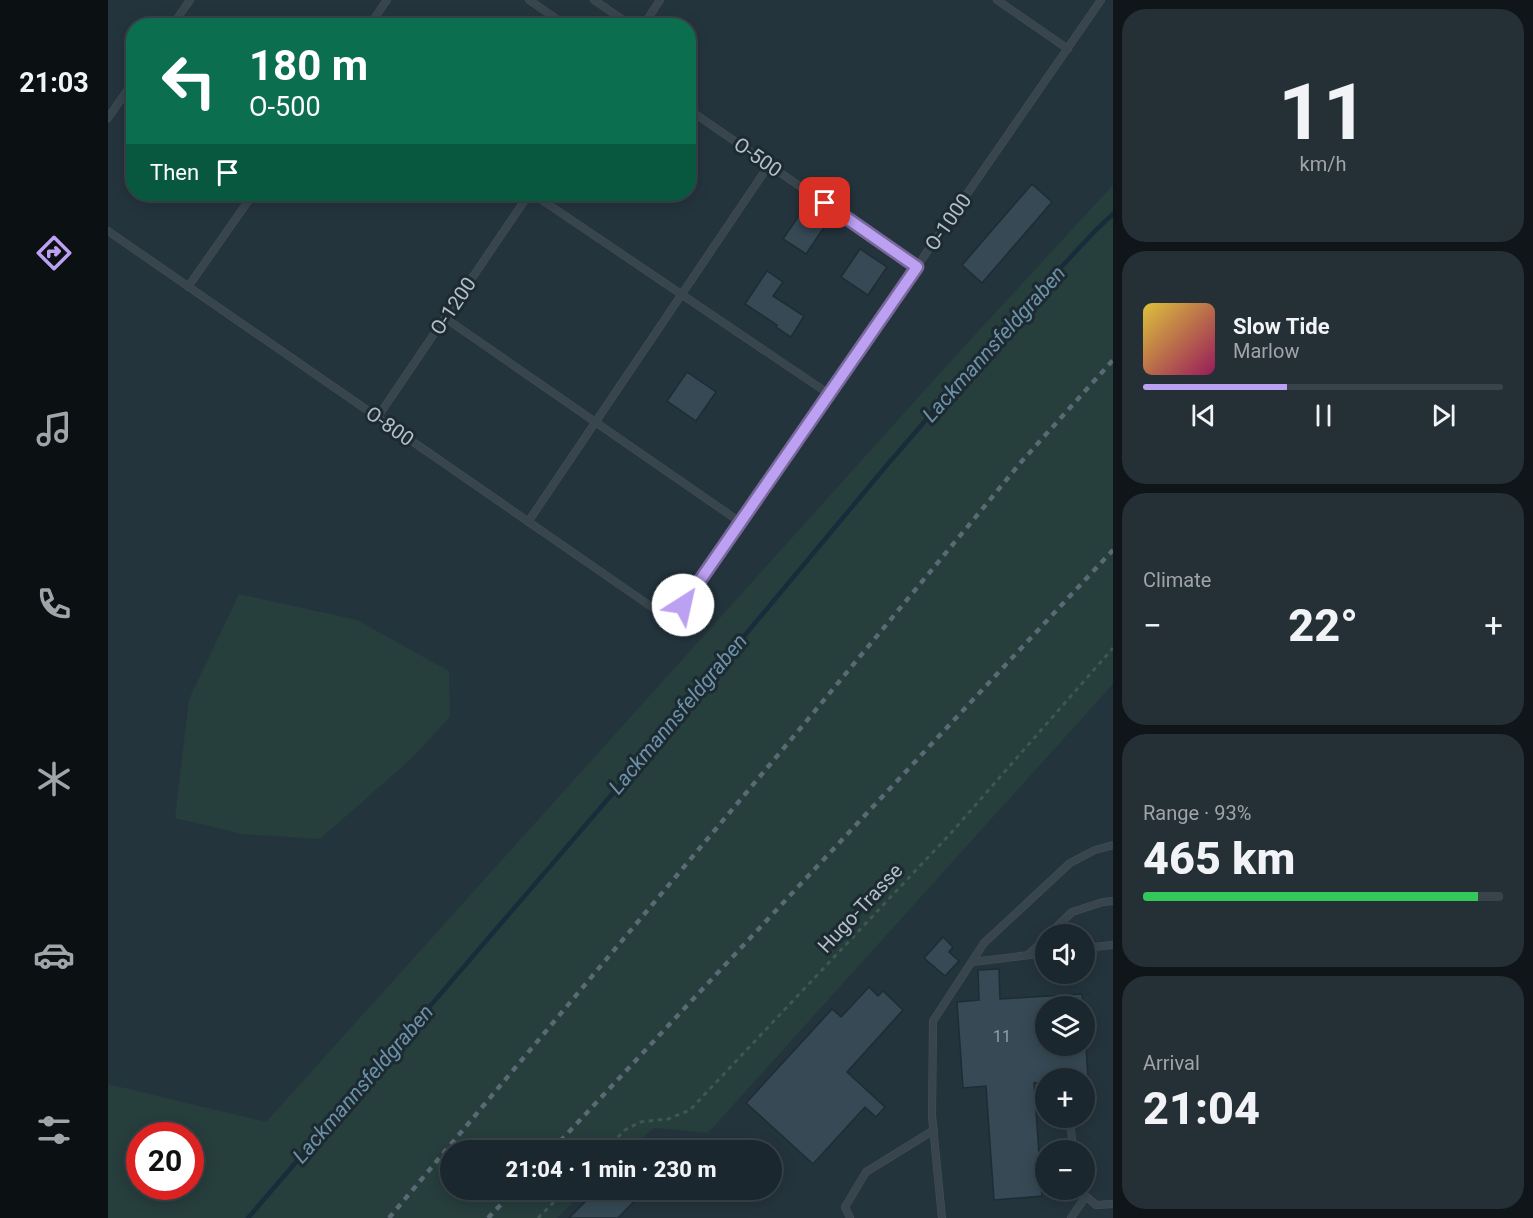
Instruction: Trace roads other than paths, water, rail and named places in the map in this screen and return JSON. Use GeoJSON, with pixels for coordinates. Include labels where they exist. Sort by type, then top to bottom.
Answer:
{"type":"FeatureCollection","features":[{"type":"Feature","properties":{"kind":"lane"},"geometry":{"type":"LineString","coordinates":[[178,18],[190,0]]}},
{"type":"Feature","properties":{"kind":"lane"},"geometry":{"type":"LineString","coordinates":[[375,18],[387,0]]}},
{"type":"Feature","properties":{"kind":"lane"},"geometry":{"type":"LineString","coordinates":[[530,0],[556,18]]}},
{"type":"Feature","properties":{"kind":"lane"},"geometry":{"type":"LineString","coordinates":[[594,0],[620,18]]}},
{"type":"Feature","properties":{"kind":"lane"},"geometry":{"type":"LineString","coordinates":[[648,18],[660,0]]}},
{"type":"Feature","properties":{"kind":"lane"},"geometry":{"type":"LineString","coordinates":[[997,0],[1068,49]]}},
{"type":"Feature","properties":{"kind":"lane","name":"O-1000"},"geometry":{"type":"LineString","coordinates":[[672,621],[1101,0]]}},
{"type":"Feature","properties":{"kind":"lane"},"geometry":{"type":"LineString","coordinates":[[108,118],[126,92]]}},
{"type":"Feature","properties":{"kind":"lane","name":"O-500"},"geometry":{"type":"LineString","coordinates":[[696,114],[917,267]]}},
{"type":"Feature","properties":{"kind":"lane"},"geometry":{"type":"LineString","coordinates":[[528,522],[770,165]]}},
{"type":"Feature","properties":{"kind":"lane"},"geometry":{"type":"LineString","coordinates":[[188,287],[248,201]]}},
{"type":"Feature","properties":{"kind":"lane","name":"O-1200"},"geometry":{"type":"LineString","coordinates":[[377,418],[526,201]]}},
{"type":"Feature","properties":{"kind":"lane"},"geometry":{"type":"LineString","coordinates":[[542,201],[829,394]]}},
{"type":"Feature","properties":{"kind":"lane","name":"O-800"},"geometry":{"type":"LineString","coordinates":[[108,231],[672,621]]}},
{"type":"Feature","properties":{"kind":"lane"},"geometry":{"type":"LineString","coordinates":[[445,318],[740,522]]}},
{"type":"Feature","properties":{"kind":"lane"},"geometry":{"type":"LineString","coordinates":[[942,1218],[932,1116],[933,1021],[984,944],[1070,863],[1095,850],[1113,845]]}},
{"type":"Feature","properties":{"kind":"lane"},"geometry":{"type":"LineString","coordinates":[[1059,924],[1072,912],[1113,901]]}},
{"type":"Feature","properties":{"kind":"lane"},"geometry":{"type":"LineString","coordinates":[[1095,947],[1113,945]]}},
{"type":"Feature","properties":{"kind":"lane"},"geometry":{"type":"LineString","coordinates":[[1028,955],[1035,948]]}},
{"type":"Feature","properties":{"kind":"lane"},"geometry":{"type":"LineString","coordinates":[[972,962],[1035,954]]}},
{"type":"Feature","properties":{"kind":"lane"},"geometry":{"type":"LineString","coordinates":[[850,1218],[845,1207],[866,1172],[934,1130]]}},
{"type":"Feature","properties":{"kind":"lane"},"geometry":{"type":"LineString","coordinates":[[1071,1218],[1083,1200]]}},
{"type":"Feature","properties":{"kind":"lane"},"geometry":{"type":"LineString","coordinates":[[1090,1200],[1096,1205],[1113,1204]]}},
{"type":"Feature","properties":{"kind":"waterway","name":"Lackmannsfeldgraben"},"geometry":{"type":"LineString","coordinates":[[248,1218],[614,792],[887,465],[1021,310],[1113,214]]}},
{"type":"Feature","properties":{"kind":"railway"},"geometry":{"type":"LineString","coordinates":[[389,1218],[1022,461],[1113,360]]}},
{"type":"Feature","properties":{"kind":"railway"},"geometry":{"type":"LineString","coordinates":[[561,1140],[1113,550]]}},
{"type":"Feature","properties":{"kind":"railway"},"geometry":{"type":"LineString","coordinates":[[488,1218],[505,1200]]}}]}
